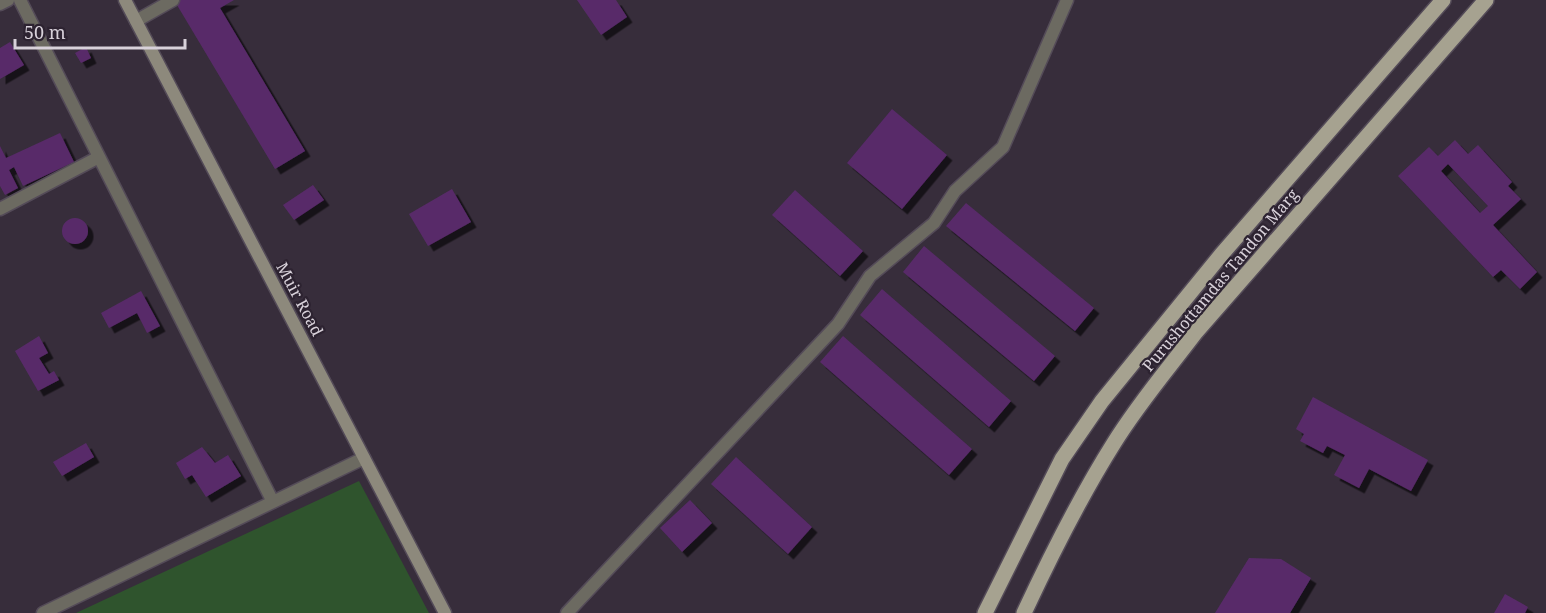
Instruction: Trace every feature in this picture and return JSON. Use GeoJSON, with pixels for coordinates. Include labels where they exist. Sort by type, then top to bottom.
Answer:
{"type":"FeatureCollection","features":[{"type":"Feature","properties":{"kind":"main road","name":"Muir Road"},"geometry":{"type":"LineString","coordinates":[[126,0],[445,613]]}},
{"type":"Feature","properties":{"kind":"main road"},"geometry":{"type":"LineString","coordinates":[[985,613],[1062,459],[1102,401],[1221,255],[1443,0]]}},
{"type":"Feature","properties":{"kind":"main road","name":"Purushottamdas Tandon Marg"},"geometry":{"type":"LineString","coordinates":[[1024,613],[1082,497],[1114,442],[1152,388],[1196,333],[1486,0]]}},
{"type":"Feature","properties":{"kind":"street"},"geometry":{"type":"LineString","coordinates":[[0,4],[8,0]]}},
{"type":"Feature","properties":{"kind":"street"},"geometry":{"type":"LineString","coordinates":[[20,0],[273,502]]}},
{"type":"Feature","properties":{"kind":"street"},"geometry":{"type":"LineString","coordinates":[[136,21],[172,0]]}},
{"type":"Feature","properties":{"kind":"street"},"geometry":{"type":"LineString","coordinates":[[567,613],[838,324],[870,276],[934,223],[955,191],[1003,147],[1067,0]]}},
{"type":"Feature","properties":{"kind":"street"},"geometry":{"type":"LineString","coordinates":[[0,209],[99,157]]}},
{"type":"Feature","properties":{"kind":"street"},"geometry":{"type":"LineString","coordinates":[[44,613],[364,458]]}},
{"type":"Feature","properties":{"kind":"green space"},"geometry":{"type":"Polygon","coordinates":[[[359,481],[429,613],[76,613],[359,481]]]}},
{"type":"Feature","properties":{"kind":"building"},"geometry":{"type":"Polygon","coordinates":[[[174,0],[234,0],[220,8],[305,151],[275,169],[174,0]]]}},
{"type":"Feature","properties":{"kind":"building"},"geometry":{"type":"Polygon","coordinates":[[[577,0],[616,0],[627,17],[601,35],[577,0]]]}},
{"type":"Feature","properties":{"kind":"building"},"geometry":{"type":"Polygon","coordinates":[[[10,42],[24,65],[0,79],[0,48],[10,42]]]}},
{"type":"Feature","properties":{"kind":"building"},"geometry":{"type":"Polygon","coordinates":[[[86,47],[91,58],[81,63],[75,53],[86,47]]]}},
{"type":"Feature","properties":{"kind":"building"},"geometry":{"type":"Polygon","coordinates":[[[892,109],[947,155],[902,209],[847,163],[892,109]]]}},
{"type":"Feature","properties":{"kind":"building"},"geometry":{"type":"Polygon","coordinates":[[[60,133],[74,162],[23,186],[14,167],[9,170],[18,188],[5,195],[0,186],[0,146],[6,158],[60,133]]]}},
{"type":"Feature","properties":{"kind":"building"},"geometry":{"type":"Polygon","coordinates":[[[1455,140],[1468,154],[1478,145],[1512,182],[1508,186],[1521,199],[1493,225],[1537,272],[1520,289],[1501,270],[1493,277],[1398,176],[1429,147],[1438,156],[1455,140]],[[1448,164],[1441,171],[1480,213],[1488,206],[1448,164]]]}},
{"type":"Feature","properties":{"kind":"building"},"geometry":{"type":"Polygon","coordinates":[[[313,185],[324,200],[294,220],[283,205],[313,185]]]}},
{"type":"Feature","properties":{"kind":"building"},"geometry":{"type":"Polygon","coordinates":[[[452,189],[471,222],[428,246],[409,214],[452,189]]]}},
{"type":"Feature","properties":{"kind":"building"},"geometry":{"type":"Polygon","coordinates":[[[795,190],[863,251],[840,276],[772,215],[795,190]]]}},
{"type":"Feature","properties":{"kind":"building"},"geometry":{"type":"Polygon","coordinates":[[[966,203],[1094,308],[1075,331],[946,226],[966,203]]]}},
{"type":"Feature","properties":{"kind":"building"},"geometry":{"type":"Polygon","coordinates":[[[75,218],[84,222],[88,231],[84,240],[75,244],[66,240],[62,231],[66,222],[75,218]]]}},
{"type":"Feature","properties":{"kind":"building"},"geometry":{"type":"Polygon","coordinates":[[[924,246],[1055,356],[1034,381],[903,272],[924,246]]]}},
{"type":"Feature","properties":{"kind":"building"},"geometry":{"type":"Polygon","coordinates":[[[882,289],[1011,401],[989,427],[860,315],[882,289]]]}},
{"type":"Feature","properties":{"kind":"building"},"geometry":{"type":"Polygon","coordinates":[[[141,291],[160,326],[147,333],[137,313],[109,328],[101,313],[141,291]]]}},
{"type":"Feature","properties":{"kind":"building"},"geometry":{"type":"Polygon","coordinates":[[[39,336],[48,353],[39,358],[49,374],[54,371],[59,380],[38,391],[15,351],[39,336]]]}},
{"type":"Feature","properties":{"kind":"building"},"geometry":{"type":"Polygon","coordinates":[[[843,336],[972,449],[949,475],[820,362],[843,336]]]}},
{"type":"Feature","properties":{"kind":"building"},"geometry":{"type":"Polygon","coordinates":[[[1313,397],[1428,460],[1411,491],[1369,469],[1359,488],[1334,475],[1345,455],[1327,446],[1323,453],[1300,441],[1304,434],[1296,429],[1313,397]]]}},
{"type":"Feature","properties":{"kind":"building"},"geometry":{"type":"Polygon","coordinates":[[[86,443],[94,457],[62,476],[53,462],[86,443]]]}},
{"type":"Feature","properties":{"kind":"building"},"geometry":{"type":"Polygon","coordinates":[[[202,447],[215,463],[228,455],[241,476],[206,497],[192,475],[185,479],[176,463],[202,447]]]}},
{"type":"Feature","properties":{"kind":"building"},"geometry":{"type":"Polygon","coordinates":[[[736,457],[812,527],[788,554],[711,484],[736,457]]]}},
{"type":"Feature","properties":{"kind":"building"},"geometry":{"type":"Polygon","coordinates":[[[690,500],[712,523],[682,552],[660,528],[690,500]]]}},
{"type":"Feature","properties":{"kind":"building"},"geometry":{"type":"Polygon","coordinates":[[[1249,558],[1281,559],[1311,578],[1290,613],[1215,613],[1249,558]]]}},
{"type":"Feature","properties":{"kind":"building"},"geometry":{"type":"Polygon","coordinates":[[[1505,594],[1528,607],[1525,613],[1494,613],[1505,594]]]}}]}
